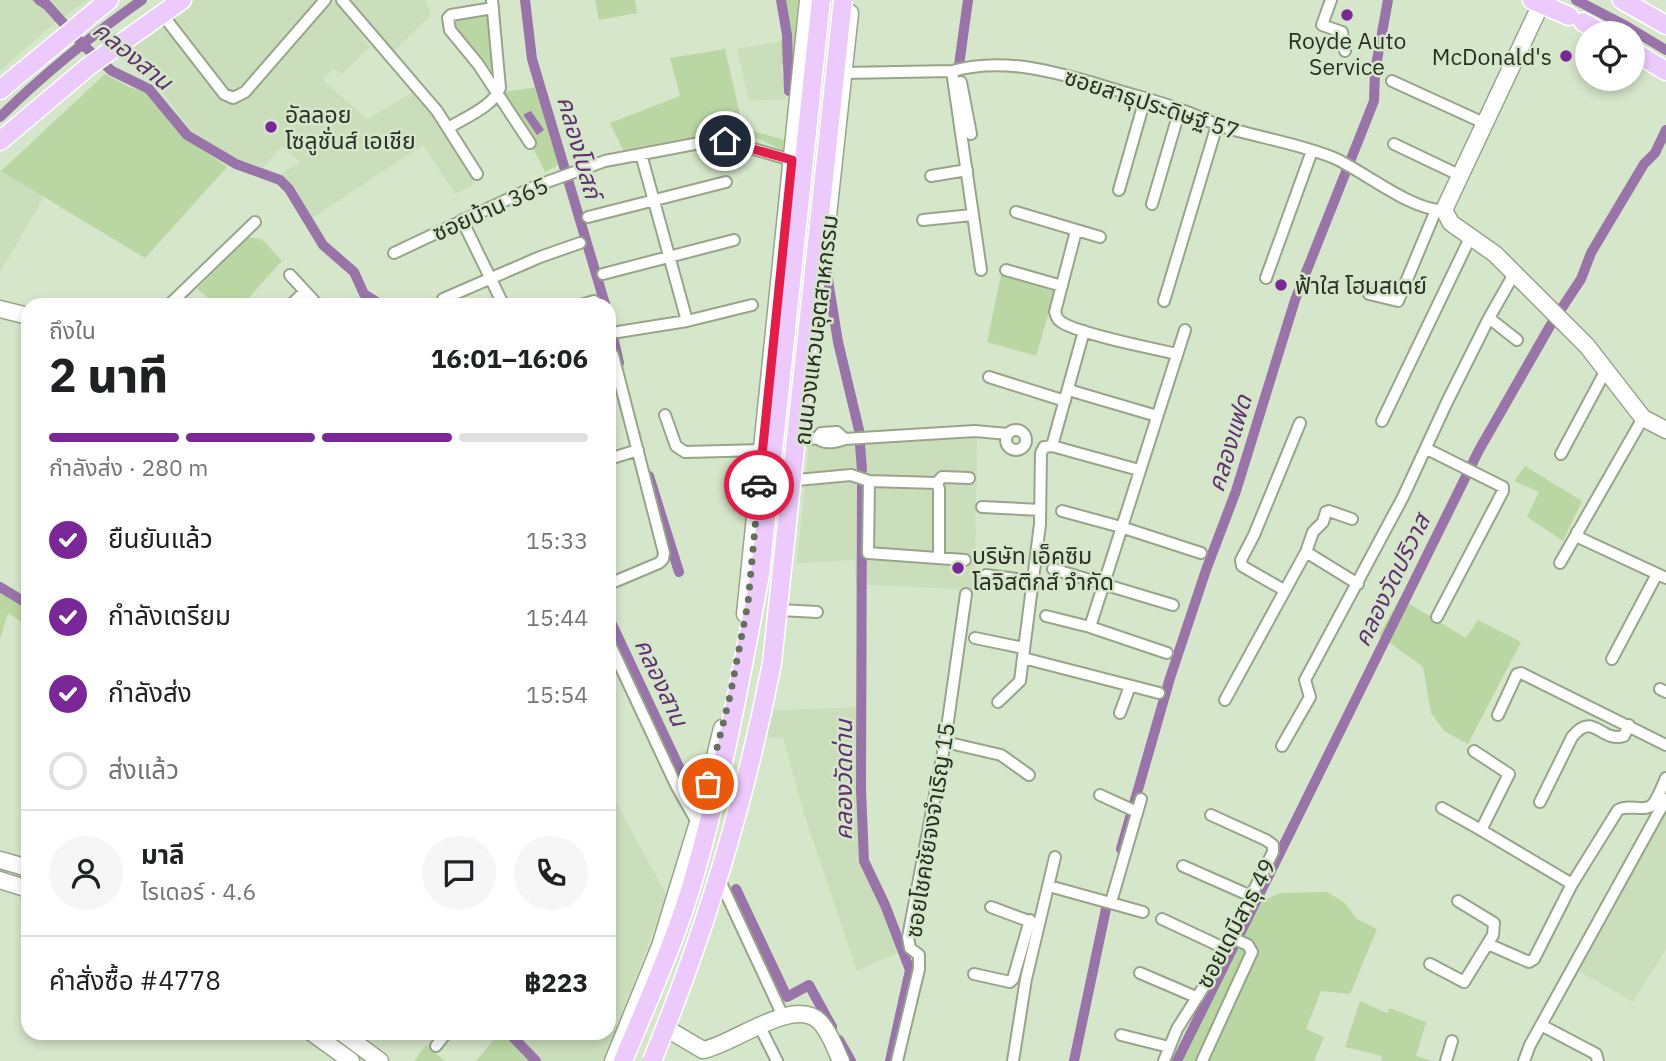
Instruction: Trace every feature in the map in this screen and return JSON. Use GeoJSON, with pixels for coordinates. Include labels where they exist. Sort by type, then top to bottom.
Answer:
{"type":"FeatureCollection","features":[{"type":"Feature","properties":{"kind":"main road"},"geometry":{"type":"LineString","coordinates":[[0,141],[89,66],[183,0]]}},
{"type":"Feature","properties":{"kind":"main road","name":"ถนนวงแหวนอุตสาหกรรม"},"geometry":{"type":"LineString","coordinates":[[621,1053],[660,946],[697,822],[730,696],[748,603],[808,0]]}},
{"type":"Feature","properties":{"kind":"main road","name":"ถนนวงแหวนอุตสาหกรรม"},"geometry":{"type":"LineString","coordinates":[[613,1061],[621,1053],[678,927],[694,877],[728,746],[745,663],[760,574],[821,0]]}},
{"type":"Feature","properties":{"kind":"main road","name":"ถนนวงแหวนอุตสาหกรรม"},"geometry":{"type":"LineString","coordinates":[[654,1061],[679,996],[724,861],[755,750],[772,663],[843,0]]}},
{"type":"Feature","properties":{"kind":"main road","name":"ถนนวงแหวนอุตสาหกรรม"},"geometry":{"type":"LineString","coordinates":[[654,1061],[695,967],[742,811],[770,696],[797,480],[807,443],[852,0]]}},
{"type":"Feature","properties":{"kind":"main road"},"geometry":{"type":"LineString","coordinates":[[1622,0],[1666,25]]}},
{"type":"Feature","properties":{"kind":"main road"},"geometry":{"type":"LineString","coordinates":[[3,83],[106,1]]}},
{"type":"Feature","properties":{"kind":"main road"},"geometry":{"type":"LineString","coordinates":[[1440,210],[1485,122],[1537,2],[1580,21]]}},
{"type":"Feature","properties":{"kind":"main road"},"geometry":{"type":"LineString","coordinates":[[1645,58],[1666,71]]}},
{"type":"Feature","properties":{"kind":"main road","name":"ซอยสาธุประดิษฐ์ 57"},"geometry":{"type":"LineString","coordinates":[[1440,210],[1451,223],[1495,254],[1564,321],[1643,418],[1666,430]]}},
{"type":"Feature","properties":{"kind":"main road"},"geometry":{"type":"LineString","coordinates":[[0,309],[21,314]]}},
{"type":"Feature","properties":{"kind":"main road"},"geometry":{"type":"LineString","coordinates":[[763,450],[765,462],[780,467],[794,466],[807,443]]}},
{"type":"Feature","properties":{"kind":"main road"},"geometry":{"type":"LineString","coordinates":[[0,860],[21,866]]}},
{"type":"Feature","properties":{"kind":"main road"},"geometry":{"type":"LineString","coordinates":[[0,880],[21,887]]}},
{"type":"Feature","properties":{"kind":"main road"},"geometry":{"type":"LineString","coordinates":[[669,1030],[703,1050],[783,1016],[794,1014],[813,1017],[822,1023],[841,1061]]}},
{"type":"Feature","properties":{"kind":"main road"},"geometry":{"type":"LineString","coordinates":[[323,1040],[351,1061]]}},
{"type":"Feature","properties":{"kind":"main road"},"geometry":{"type":"LineString","coordinates":[[352,1040],[380,1061]]}},
{"type":"Feature","properties":{"kind":"street"},"geometry":{"type":"LineString","coordinates":[[162,14],[224,94],[233,98],[245,92],[326,0]]}},
{"type":"Feature","properties":{"kind":"street"},"geometry":{"type":"LineString","coordinates":[[342,0],[417,85],[477,174]]}},
{"type":"Feature","properties":{"kind":"street"},"geometry":{"type":"LineString","coordinates":[[1331,0],[1322,24],[1342,32],[1345,51]]}},
{"type":"Feature","properties":{"kind":"street"},"geometry":{"type":"LineString","coordinates":[[448,128],[498,94],[500,88],[492,4],[451,15],[448,24],[498,94],[530,143]]}},
{"type":"Feature","properties":{"kind":"street"},"geometry":{"type":"LineString","coordinates":[[373,38],[375,49],[414,91]]}},
{"type":"Feature","properties":{"kind":"street","name":"ซอยสาธุประดิษฐ์ 57"},"geometry":{"type":"LineString","coordinates":[[844,73],[955,70],[988,65],[1048,71],[1180,109],[1217,125],[1334,158],[1394,193],[1440,210]]}},
{"type":"Feature","properties":{"kind":"street"},"geometry":{"type":"LineString","coordinates":[[955,70],[971,134]]}},
{"type":"Feature","properties":{"kind":"street"},"geometry":{"type":"LineString","coordinates":[[955,70],[981,270]]}},
{"type":"Feature","properties":{"kind":"street"},"geometry":{"type":"LineString","coordinates":[[1392,81],[1485,122]]}},
{"type":"Feature","properties":{"kind":"street"},"geometry":{"type":"LineString","coordinates":[[1119,190],[1145,99]]}},
{"type":"Feature","properties":{"kind":"street"},"geometry":{"type":"LineString","coordinates":[[1152,204],[1180,109]]}},
{"type":"Feature","properties":{"kind":"street"},"geometry":{"type":"LineString","coordinates":[[1164,301],[1217,125]]}},
{"type":"Feature","properties":{"kind":"street","name":"ซอยบ้าน 365"},"geometry":{"type":"LineString","coordinates":[[394,253],[555,179],[605,161],[705,142],[725,141],[792,160]]}},
{"type":"Feature","properties":{"kind":"street"},"geometry":{"type":"LineString","coordinates":[[1394,144],[1459,175]]}},
{"type":"Feature","properties":{"kind":"street"},"geometry":{"type":"LineString","coordinates":[[1266,278],[1312,151]]}},
{"type":"Feature","properties":{"kind":"street"},"geometry":{"type":"LineString","coordinates":[[641,154],[687,321]]}},
{"type":"Feature","properties":{"kind":"street"},"geometry":{"type":"LineString","coordinates":[[931,176],[967,170]]}},
{"type":"Feature","properties":{"kind":"street"},"geometry":{"type":"LineString","coordinates":[[587,217],[726,182]]}},
{"type":"Feature","properties":{"kind":"street"},"geometry":{"type":"LineString","coordinates":[[1368,294],[1398,302],[1440,210]]}},
{"type":"Feature","properties":{"kind":"street"},"geometry":{"type":"LineString","coordinates":[[1016,212],[1100,237]]}},
{"type":"Feature","properties":{"kind":"street"},"geometry":{"type":"LineString","coordinates":[[923,220],[972,215]]}},
{"type":"Feature","properties":{"kind":"street"},"geometry":{"type":"LineString","coordinates":[[462,220],[500,298]]}},
{"type":"Feature","properties":{"kind":"street"},"geometry":{"type":"LineString","coordinates":[[176,298],[255,222]]}},
{"type":"Feature","properties":{"kind":"street"},"geometry":{"type":"LineString","coordinates":[[1076,230],[1055,312],[1057,317],[1062,323],[1084,331],[1177,354]]}},
{"type":"Feature","properties":{"kind":"street"},"geometry":{"type":"LineString","coordinates":[[1382,421],[1470,238]]}},
{"type":"Feature","properties":{"kind":"street"},"geometry":{"type":"LineString","coordinates":[[603,274],[734,240]]}},
{"type":"Feature","properties":{"kind":"street"},"geometry":{"type":"LineString","coordinates":[[445,298],[580,243]]}},
{"type":"Feature","properties":{"kind":"street"},"geometry":{"type":"LineString","coordinates":[[1006,270],[1062,286]]}},
{"type":"Feature","properties":{"kind":"street"},"geometry":{"type":"LineString","coordinates":[[1282,746],[1310,697],[1305,680],[1359,584],[1489,318],[1514,274]]}},
{"type":"Feature","properties":{"kind":"street"},"geometry":{"type":"LineString","coordinates":[[290,275],[311,298]]}},
{"type":"Feature","properties":{"kind":"street"},"geometry":{"type":"LineString","coordinates":[[298,298],[305,291]]}},
{"type":"Feature","properties":{"kind":"street"},"geometry":{"type":"LineString","coordinates":[[618,332],[687,321],[752,305]]}},
{"type":"Feature","properties":{"kind":"street"},"geometry":{"type":"LineString","coordinates":[[1489,318],[1517,340]]}},
{"type":"Feature","properties":{"kind":"street"},"geometry":{"type":"LineString","coordinates":[[1090,627],[1185,330]]}},
{"type":"Feature","properties":{"kind":"street"},"geometry":{"type":"LineString","coordinates":[[998,702],[1020,681],[1040,510],[1041,453],[1048,447],[1065,401],[1084,331]]}},
{"type":"Feature","properties":{"kind":"street"},"geometry":{"type":"LineString","coordinates":[[616,366],[664,554],[659,563],[616,581]]}},
{"type":"Feature","properties":{"kind":"street"},"geometry":{"type":"LineString","coordinates":[[1561,454],[1606,370]]}},
{"type":"Feature","properties":{"kind":"street"},"geometry":{"type":"LineString","coordinates":[[989,377],[1065,401]]}},
{"type":"Feature","properties":{"kind":"street"},"geometry":{"type":"LineString","coordinates":[[1069,387],[1072,391],[1157,416]]}},
{"type":"Feature","properties":{"kind":"street"},"geometry":{"type":"LineString","coordinates":[[665,415],[676,446],[685,452],[763,450]]}},
{"type":"Feature","properties":{"kind":"street"},"geometry":{"type":"LineString","coordinates":[[1560,562],[1643,418]]}},
{"type":"Feature","properties":{"kind":"street"},"geometry":{"type":"LineString","coordinates":[[1284,590],[1241,566],[1241,560],[1300,423]]}},
{"type":"Feature","properties":{"kind":"street"},"geometry":{"type":"LineString","coordinates":[[807,443],[821,433],[837,432],[845,439],[975,431],[1008,434],[1007,444],[1014,449],[1021,449],[1026,441],[1139,470]]}},
{"type":"Feature","properties":{"kind":"street"},"geometry":{"type":"LineString","coordinates":[[1428,445],[1500,484],[1503,491],[1437,617]]}},
{"type":"Feature","properties":{"kind":"street"},"geometry":{"type":"LineString","coordinates":[[616,457],[638,450]]}},
{"type":"Feature","properties":{"kind":"street"},"geometry":{"type":"LineString","coordinates":[[797,480],[851,475],[869,481],[937,483]]}},
{"type":"Feature","properties":{"kind":"street"},"geometry":{"type":"LineString","coordinates":[[937,483],[942,477],[969,478]]}},
{"type":"Feature","properties":{"kind":"street"},"geometry":{"type":"LineString","coordinates":[[869,481],[868,553],[965,559]]}},
{"type":"Feature","properties":{"kind":"street"},"geometry":{"type":"LineString","coordinates":[[937,483],[939,558]]}},
{"type":"Feature","properties":{"kind":"street"},"geometry":{"type":"LineString","coordinates":[[982,507],[1040,510]]}},
{"type":"Feature","properties":{"kind":"street"},"geometry":{"type":"LineString","coordinates":[[1062,511],[1201,553]]}},
{"type":"Feature","properties":{"kind":"street"},"geometry":{"type":"LineString","coordinates":[[1225,699],[1306,552],[1313,532],[1323,522],[1326,512],[1352,519]]}},
{"type":"Feature","properties":{"kind":"street"},"geometry":{"type":"LineString","coordinates":[[1577,532],[1580,538],[1662,576],[1612,659]]}},
{"type":"Feature","properties":{"kind":"street"},"geometry":{"type":"LineString","coordinates":[[1306,552],[1359,584]]}},
{"type":"Feature","properties":{"kind":"street"},"geometry":{"type":"LineString","coordinates":[[1053,569],[1173,605]]}},
{"type":"Feature","properties":{"kind":"street"},"geometry":{"type":"LineString","coordinates":[[986,575],[1032,581]]}},
{"type":"Feature","properties":{"kind":"street","name":"ซอยโชคชัยจงจำเริญ 15"},"geometry":{"type":"LineString","coordinates":[[897,1061],[919,970],[919,955],[910,948],[908,937],[944,742],[966,594]]}},
{"type":"Feature","properties":{"kind":"street"},"geometry":{"type":"LineString","coordinates":[[780,610],[817,612]]}},
{"type":"Feature","properties":{"kind":"street"},"geometry":{"type":"LineString","coordinates":[[1046,616],[1090,627],[1167,653]]}},
{"type":"Feature","properties":{"kind":"street"},"geometry":{"type":"LineString","coordinates":[[975,638],[1159,693]]}},
{"type":"Feature","properties":{"kind":"street"},"geometry":{"type":"LineString","coordinates":[[616,657],[676,785],[697,822]]}},
{"type":"Feature","properties":{"kind":"street"},"geometry":{"type":"LineString","coordinates":[[1497,715],[1517,674],[1521,673],[1666,744]]}},
{"type":"Feature","properties":{"kind":"street"},"geometry":{"type":"LineString","coordinates":[[1120,713],[1130,686]]}},
{"type":"Feature","properties":{"kind":"street"},"geometry":{"type":"LineString","coordinates":[[1540,802],[1572,737],[1579,729],[1588,726],[1597,728],[1611,738],[1618,738],[1624,736],[1629,725]]}},
{"type":"Feature","properties":{"kind":"street"},"geometry":{"type":"LineString","coordinates":[[944,742],[1001,755],[1029,775]]}},
{"type":"Feature","properties":{"kind":"street"},"geometry":{"type":"LineString","coordinates":[[1474,751],[1509,774],[1481,830]]}},
{"type":"Feature","properties":{"kind":"street"},"geometry":{"type":"LineString","coordinates":[[1488,944],[1522,960],[1529,962],[1534,959],[1572,884],[1618,810],[1625,806],[1652,805],[1666,778]]}},
{"type":"Feature","properties":{"kind":"street"},"geometry":{"type":"LineString","coordinates":[[1100,796],[1134,811]]}},
{"type":"Feature","properties":{"kind":"street"},"geometry":{"type":"LineString","coordinates":[[1111,902],[1134,811],[1141,799]]}},
{"type":"Feature","properties":{"kind":"street"},"geometry":{"type":"LineString","coordinates":[[1524,1061],[1541,1025],[1666,799]]}},
{"type":"Feature","properties":{"kind":"street"},"geometry":{"type":"LineString","coordinates":[[1442,808],[1572,884]]}},
{"type":"Feature","properties":{"kind":"street","name":"ซอยเดมีสาธุ 49"},"geometry":{"type":"LineString","coordinates":[[1164,1061],[1196,997],[1213,972],[1224,948],[1233,938],[1273,852],[1272,845],[1211,815]]}},
{"type":"Feature","properties":{"kind":"street"},"geometry":{"type":"LineString","coordinates":[[974,974],[1010,982],[1013,979],[1049,886],[1055,857]]}},
{"type":"Feature","properties":{"kind":"street"},"geometry":{"type":"LineString","coordinates":[[1183,866],[1251,896]]}},
{"type":"Feature","properties":{"kind":"street"},"geometry":{"type":"LineString","coordinates":[[721,883],[783,1016]]}},
{"type":"Feature","properties":{"kind":"street"},"geometry":{"type":"LineString","coordinates":[[1049,886],[1143,912]]}},
{"type":"Feature","properties":{"kind":"street"},"geometry":{"type":"LineString","coordinates":[[1430,964],[1464,982],[1493,935],[1494,923],[1458,901]]}},
{"type":"Feature","properties":{"kind":"street"},"geometry":{"type":"LineString","coordinates":[[991,907],[1035,923]]}},
{"type":"Feature","properties":{"kind":"street"},"geometry":{"type":"LineString","coordinates":[[1162,919],[1224,948]]}},
{"type":"Feature","properties":{"kind":"street"},"geometry":{"type":"LineString","coordinates":[[1013,1061],[1035,923]]}},
{"type":"Feature","properties":{"kind":"street"},"geometry":{"type":"LineString","coordinates":[[1202,1061],[1252,952],[1248,946],[1233,938]]}},
{"type":"Feature","properties":{"kind":"street"},"geometry":{"type":"LineString","coordinates":[[1140,972],[1196,997]]}},
{"type":"Feature","properties":{"kind":"street"},"geometry":{"type":"LineString","coordinates":[[1541,1025],[1597,1054],[1598,1061]]}},
{"type":"Feature","properties":{"kind":"street"},"geometry":{"type":"LineString","coordinates":[[760,1027],[776,1061]]}},
{"type":"Feature","properties":{"kind":"street"},"geometry":{"type":"LineString","coordinates":[[1121,1035],[1169,1047]]}},
{"type":"Feature","properties":{"kind":"street"},"geometry":{"type":"LineString","coordinates":[[436,1046],[441,1040]]}},
{"type":"Feature","properties":{"kind":"street"},"geometry":{"type":"LineString","coordinates":[[1446,1061],[1452,1041]]}},
{"type":"Feature","properties":{"kind":"shaded area"},"geometry":{"type":"Polygon","coordinates":[[[0,0],[32,0],[42,6],[56,22],[0,71],[0,0]]]}},
{"type":"Feature","properties":{"kind":"shaded area"},"geometry":{"type":"Polygon","coordinates":[[[32,0],[49,0],[64,17],[56,22],[42,6],[32,0]]]}},
{"type":"Feature","properties":{"kind":"shaded area"},"geometry":{"type":"Polygon","coordinates":[[[49,0],[87,0],[64,17],[49,0]]]}},
{"type":"Feature","properties":{"kind":"shaded area"},"geometry":{"type":"Polygon","coordinates":[[[194,0],[335,0],[370,47],[342,74],[333,69],[323,80],[367,119],[416,90],[475,183],[455,194],[423,145],[311,219],[286,181],[279,175],[300,162],[282,146],[263,168],[226,154],[190,129],[157,85],[116,54],[194,0]]]}},
{"type":"Feature","properties":{"kind":"shaded area"},"geometry":{"type":"Polygon","coordinates":[[[348,0],[426,0],[431,15],[394,51],[348,0]]]}},
{"type":"Feature","properties":{"kind":"shaded area"},"geometry":{"type":"Polygon","coordinates":[[[595,0],[635,0],[637,13],[599,20],[595,0]]]}},
{"type":"Feature","properties":{"kind":"shaded area"},"geometry":{"type":"Polygon","coordinates":[[[780,0],[798,0],[793,64],[781,65],[781,41],[785,36],[780,0]]]}},
{"type":"Feature","properties":{"kind":"shaded area"},"geometry":{"type":"Polygon","coordinates":[[[487,17],[492,71],[453,24],[455,19],[487,17]]]}},
{"type":"Feature","properties":{"kind":"shaded area"},"geometry":{"type":"Polygon","coordinates":[[[781,41],[786,99],[749,101],[737,49],[781,41]]]}},
{"type":"Feature","properties":{"kind":"shaded area"},"geometry":{"type":"Polygon","coordinates":[[[725,49],[743,128],[784,140],[783,150],[733,130],[623,150],[610,123],[680,96],[670,58],[725,49]]]}},
{"type":"Feature","properties":{"kind":"shaded area"},"geometry":{"type":"Polygon","coordinates":[[[105,74],[129,87],[146,92],[161,107],[179,133],[227,167],[145,258],[1,171],[105,74]]]}},
{"type":"Feature","properties":{"kind":"shaded area"},"geometry":{"type":"Polygon","coordinates":[[[536,87],[550,138],[560,162],[545,172],[533,148],[536,146],[509,106],[505,92],[536,87]]]}},
{"type":"Feature","properties":{"kind":"shaded area"},"geometry":{"type":"Polygon","coordinates":[[[531,111],[544,130],[537,135],[524,116],[531,111]]]}},
{"type":"Feature","properties":{"kind":"shaded area"},"geometry":{"type":"Polygon","coordinates":[[[0,170],[44,197],[0,272],[0,170]]]}},
{"type":"Feature","properties":{"kind":"shaded area"},"geometry":{"type":"Polygon","coordinates":[[[248,237],[262,239],[282,261],[248,298],[209,298],[197,289],[248,237]]]}},
{"type":"Feature","properties":{"kind":"shaded area"},"geometry":{"type":"Polygon","coordinates":[[[1001,275],[1055,292],[1036,356],[987,342],[1001,275]]]}},
{"type":"Feature","properties":{"kind":"shaded area"},"geometry":{"type":"Polygon","coordinates":[[[977,437],[975,569],[972,590],[856,584],[855,560],[797,563],[809,446],[977,437]]]}},
{"type":"Feature","properties":{"kind":"shaded area"},"geometry":{"type":"Polygon","coordinates":[[[1525,466],[1582,501],[1563,541],[1527,517],[1539,492],[1514,481],[1525,466]]]}},
{"type":"Feature","properties":{"kind":"shaded area"},"geometry":{"type":"Polygon","coordinates":[[[0,590],[21,604],[21,621],[8,613],[0,639],[0,590]]]}},
{"type":"Feature","properties":{"kind":"shaded area"},"geometry":{"type":"Polygon","coordinates":[[[1400,598],[1466,638],[1478,620],[1521,642],[1468,744],[1444,731],[1431,713],[1423,667],[1379,635],[1400,598]]]}},
{"type":"Feature","properties":{"kind":"shaded area"},"geometry":{"type":"Polygon","coordinates":[[[857,707],[861,860],[899,952],[857,971],[804,814],[783,738],[766,737],[773,711],[857,707]]]}},
{"type":"Feature","properties":{"kind":"shaded area"},"geometry":{"type":"Polygon","coordinates":[[[1666,801],[1666,949],[1633,1002],[1575,969],[1666,801]]]}},
{"type":"Feature","properties":{"kind":"shaded area"},"geometry":{"type":"Polygon","coordinates":[[[616,802],[667,896],[616,1027],[616,802]]]}},
{"type":"Feature","properties":{"kind":"shaded area"},"geometry":{"type":"Polygon","coordinates":[[[1327,892],[1344,902],[1357,919],[1377,929],[1350,994],[1321,991],[1306,1029],[1324,1037],[1314,1061],[1183,1061],[1260,902],[1280,893],[1327,892]]]}},
{"type":"Feature","properties":{"kind":"shaded area"},"geometry":{"type":"Polygon","coordinates":[[[1360,1001],[1387,1013],[1390,1008],[1426,1022],[1416,1056],[1432,1061],[1381,1061],[1382,1056],[1345,1047],[1360,1001]]]}},
{"type":"Feature","properties":{"kind":"shaded area"},"geometry":{"type":"Polygon","coordinates":[[[493,1040],[510,1040],[532,1061],[476,1061],[493,1040]]]}},
{"type":"Feature","properties":{"kind":"shaded area"},"geometry":{"type":"Polygon","coordinates":[[[516,1040],[611,1040],[603,1061],[538,1061],[516,1040]]]}},
{"type":"Feature","properties":{"kind":"shaded area"},"geometry":{"type":"Polygon","coordinates":[[[426,1045],[445,1061],[414,1061],[426,1045]]]}},
{"type":"Feature","properties":{"kind":"waterway","name":"คลองสาน"},"geometry":{"type":"LineString","coordinates":[[39,0],[112,71],[149,89],[187,135],[236,164],[280,180],[289,189],[323,245],[354,272],[364,294],[370,298]]}},
{"type":"Feature","properties":{"kind":"waterway"},"geometry":{"type":"LineString","coordinates":[[0,117],[69,56],[142,0]]}},
{"type":"Feature","properties":{"kind":"waterway","name":"คลองโบสถ์"},"geometry":{"type":"LineString","coordinates":[[525,0],[532,59],[603,298]]}},
{"type":"Feature","properties":{"kind":"waterway","name":"คลองวัดด่าน"},"geometry":{"type":"LineString","coordinates":[[781,0],[787,35],[789,91]]}},
{"type":"Feature","properties":{"kind":"waterway"},"geometry":{"type":"LineString","coordinates":[[959,65],[968,0]]}},
{"type":"Feature","properties":{"kind":"waterway","name":"คลองแฟด"},"geometry":{"type":"LineString","coordinates":[[1121,849],[1170,678],[1236,491],[1295,300],[1374,101],[1375,71],[1388,0]]}},
{"type":"Feature","properties":{"kind":"waterway"},"geometry":{"type":"LineString","coordinates":[[1576,0],[1666,50]]}},
{"type":"Feature","properties":{"kind":"waterway","name":"คลองวัดปริวาส"},"geometry":{"type":"LineString","coordinates":[[1177,1061],[1479,450],[1550,326],[1581,279],[1591,253],[1644,164],[1655,153],[1666,130]]}},
{"type":"Feature","properties":{"kind":"waterway","name":"คลองวัดด่าน"},"geometry":{"type":"LineString","coordinates":[[827,274],[838,342],[859,430]]}},
{"type":"Feature","properties":{"kind":"waterway","name":"คลองโบสถ์"},"geometry":{"type":"LineString","coordinates":[[616,350],[619,363]]}},
{"type":"Feature","properties":{"kind":"waterway","name":"คลองวัดด่าน"},"geometry":{"type":"LineString","coordinates":[[860,445],[862,470]]}},
{"type":"Feature","properties":{"kind":"waterway","name":"คลองโบสถ์"},"geometry":{"type":"LineString","coordinates":[[649,476],[679,572]]}},
{"type":"Feature","properties":{"kind":"waterway","name":"คลองวัดด่าน"},"geometry":{"type":"LineString","coordinates":[[862,486],[861,790],[864,861],[885,905],[910,970],[890,1061]]}},
{"type":"Feature","properties":{"kind":"waterway"},"geometry":{"type":"LineString","coordinates":[[0,587],[21,600]]}},
{"type":"Feature","properties":{"kind":"waterway","name":"คลองสาน"},"geometry":{"type":"LineString","coordinates":[[616,633],[695,801]]}},
{"type":"Feature","properties":{"kind":"waterway","name":"คลองสาน"},"geometry":{"type":"LineString","coordinates":[[736,889],[787,997],[809,985],[832,1027]]}},
{"type":"Feature","properties":{"kind":"waterway","name":"คลองแฟด"},"geometry":{"type":"LineString","coordinates":[[1074,1061],[1107,904]]}},
{"type":"Feature","properties":{"kind":"waterway"},"geometry":{"type":"LineString","coordinates":[[516,1040],[536,1061]]}},
{"type":"Feature","properties":{"kind":"waterway","name":"คลองสาน"},"geometry":{"type":"LineString","coordinates":[[839,1040],[851,1061]]}},
{"type":"Feature","properties":{"kind":"way so far"},"geometry":{"type":"LineString","coordinates":[[708,784],[730,696],[748,603],[759,485]]}},
{"type":"Feature","properties":{"kind":"place","name":"Royde Auto Service"},"geometry":{"type":"Point","coordinates":[1347,15]}},
{"type":"Feature","properties":{"kind":"place","name":"McDonald's"},"geometry":{"type":"Point","coordinates":[1566,56]}},
{"type":"Feature","properties":{"kind":"place","name":"อัลลอย โซลูชั่นส์ เอเชีย"},"geometry":{"type":"Point","coordinates":[271,127]}},
{"type":"Feature","properties":{"kind":"place","name":"ฟ้าใส โฮมสเตย์"},"geometry":{"type":"Point","coordinates":[1281,285]}},
{"type":"Feature","properties":{"kind":"place","name":"บริษัท เอ็คซิม โลจิสติกส์ จำกัด"},"geometry":{"type":"Point","coordinates":[958,568]}},
{"type":"Feature","properties":{"kind":"route"},"geometry":{"type":"LineString","coordinates":[[725,141],[792,160],[759,485]]}}]}
